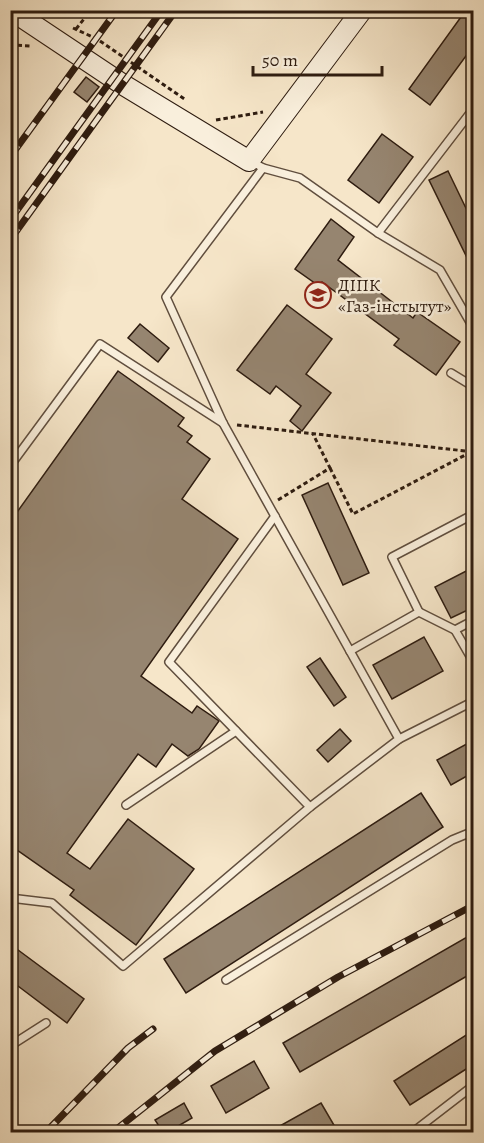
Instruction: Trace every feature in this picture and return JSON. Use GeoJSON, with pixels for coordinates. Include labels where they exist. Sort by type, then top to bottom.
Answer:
{"type":"FeatureCollection","features":[{"type":"Feature","properties":{"kind":"main road"},"geometry":{"type":"LineString","coordinates":[[11,10],[122,84],[256,164],[279,120],[362,10]]}},
{"type":"Feature","properties":{"kind":"lane"},"geometry":{"type":"LineString","coordinates":[[378,233],[474,108]]}},
{"type":"Feature","properties":{"kind":"lane"},"geometry":{"type":"LineString","coordinates":[[399,739],[223,423],[165,297],[256,164],[300,178],[378,233],[440,270],[474,329]]}},
{"type":"Feature","properties":{"kind":"lane"},"geometry":{"type":"LineString","coordinates":[[10,466],[100,344],[223,423]]}},
{"type":"Feature","properties":{"kind":"lane"},"geometry":{"type":"LineString","coordinates":[[452,373],[474,387]]}},
{"type":"Feature","properties":{"kind":"lane"},"geometry":{"type":"LineString","coordinates":[[474,514],[392,557],[419,612],[455,630],[474,663]]}},
{"type":"Feature","properties":{"kind":"lane"},"geometry":{"type":"LineString","coordinates":[[275,516],[169,662],[310,807]]}},
{"type":"Feature","properties":{"kind":"lane"},"geometry":{"type":"LineString","coordinates":[[350,651],[419,612]]}},
{"type":"Feature","properties":{"kind":"lane"},"geometry":{"type":"LineString","coordinates":[[455,630],[474,620]]}},
{"type":"Feature","properties":{"kind":"lane"},"geometry":{"type":"LineString","coordinates":[[10,897],[52,903],[123,966],[310,807],[399,739],[474,701]]}},
{"type":"Feature","properties":{"kind":"lane"},"geometry":{"type":"LineString","coordinates":[[126,806],[236,731]]}},
{"type":"Feature","properties":{"kind":"lane"},"geometry":{"type":"LineString","coordinates":[[226,980],[452,840],[474,831]]}},
{"type":"Feature","properties":{"kind":"lane"},"geometry":{"type":"LineString","coordinates":[[10,1046],[46,1023]]}},
{"type":"Feature","properties":{"kind":"lane"},"geometry":{"type":"LineString","coordinates":[[413,1132],[474,1085]]}},
{"type":"Feature","properties":{"kind":"path"},"geometry":{"type":"LineString","coordinates":[[76,29],[91,10]]}},
{"type":"Feature","properties":{"kind":"path"},"geometry":{"type":"LineString","coordinates":[[67,25],[97,39],[192,104]]}},
{"type":"Feature","properties":{"kind":"path"},"geometry":{"type":"LineString","coordinates":[[209,115],[216,120],[266,111],[279,120]]}},
{"type":"Feature","properties":{"kind":"path"},"geometry":{"type":"LineString","coordinates":[[223,423],[473,452]]}},
{"type":"Feature","properties":{"kind":"path"},"geometry":{"type":"LineString","coordinates":[[313,433],[353,514],[473,452]]}},
{"type":"Feature","properties":{"kind":"path"},"geometry":{"type":"LineString","coordinates":[[269,505],[330,468]]}},
{"type":"Feature","properties":{"kind":"building"},"geometry":{"type":"Polygon","coordinates":[[[466,10],[474,10],[474,45],[430,105],[409,89],[466,10]]]}},
{"type":"Feature","properties":{"kind":"building"},"geometry":{"type":"Polygon","coordinates":[[[86,77],[99,87],[87,102],[74,92],[86,77]]]}},
{"type":"Feature","properties":{"kind":"building"},"geometry":{"type":"Polygon","coordinates":[[[382,134],[413,157],[379,203],[348,180],[382,134]]]}},
{"type":"Feature","properties":{"kind":"building"},"geometry":{"type":"Polygon","coordinates":[[[448,171],[474,225],[474,272],[429,180],[448,171]]]}},
{"type":"Feature","properties":{"kind":"building"},"geometry":{"type":"Polygon","coordinates":[[[331,219],[354,237],[338,260],[413,318],[417,312],[460,342],[436,375],[394,345],[399,339],[322,282],[319,286],[295,269],[331,219]]]}},
{"type":"Feature","properties":{"kind":"building"},"geometry":{"type":"Polygon","coordinates":[[[287,305],[332,339],[306,374],[331,393],[302,431],[290,421],[301,406],[276,386],[270,394],[237,370],[287,305]]]}},
{"type":"Feature","properties":{"kind":"building"},"geometry":{"type":"Polygon","coordinates":[[[140,324],[169,348],[158,362],[128,338],[140,324]]]}},
{"type":"Feature","properties":{"kind":"building"},"geometry":{"type":"Polygon","coordinates":[[[118,371],[184,418],[178,426],[192,436],[187,442],[210,459],[182,499],[238,539],[141,676],[192,713],[197,706],[219,721],[199,749],[188,756],[172,744],[156,767],[138,754],[67,853],[90,869],[128,819],[194,869],[136,945],[70,895],[74,890],[10,845],[10,522],[118,371]]]}},
{"type":"Feature","properties":{"kind":"building"},"geometry":{"type":"Polygon","coordinates":[[[328,483],[369,573],[343,585],[302,495],[328,483]]]}},
{"type":"Feature","properties":{"kind":"building"},"geometry":{"type":"Polygon","coordinates":[[[474,567],[474,607],[451,618],[435,587],[474,567]]]}},
{"type":"Feature","properties":{"kind":"building"},"geometry":{"type":"Polygon","coordinates":[[[424,637],[443,671],[392,699],[373,665],[424,637]]]}},
{"type":"Feature","properties":{"kind":"building"},"geometry":{"type":"Polygon","coordinates":[[[320,658],[346,697],[334,706],[307,667],[320,658]]]}},
{"type":"Feature","properties":{"kind":"building"},"geometry":{"type":"Polygon","coordinates":[[[340,729],[351,741],[328,762],[317,750],[340,729]]]}},
{"type":"Feature","properties":{"kind":"building"},"geometry":{"type":"Polygon","coordinates":[[[474,740],[474,772],[451,785],[437,760],[474,740]]]}},
{"type":"Feature","properties":{"kind":"building"},"geometry":{"type":"Polygon","coordinates":[[[421,793],[443,827],[186,993],[164,959],[421,793]]]}},
{"type":"Feature","properties":{"kind":"building"},"geometry":{"type":"Polygon","coordinates":[[[474,933],[474,972],[300,1072],[283,1043],[474,933]]]}},
{"type":"Feature","properties":{"kind":"building"},"geometry":{"type":"Polygon","coordinates":[[[10,944],[84,999],[67,1023],[10,980],[10,944]]]}},
{"type":"Feature","properties":{"kind":"building"},"geometry":{"type":"Polygon","coordinates":[[[474,1030],[474,1064],[410,1105],[394,1081],[474,1030]]]}},
{"type":"Feature","properties":{"kind":"building"},"geometry":{"type":"Polygon","coordinates":[[[254,1061],[269,1088],[226,1113],[211,1086],[254,1061]]]}},
{"type":"Feature","properties":{"kind":"building"},"geometry":{"type":"Polygon","coordinates":[[[184,1103],[192,1118],[178,1126],[182,1132],[163,1132],[155,1120],[184,1103]]]}},
{"type":"Feature","properties":{"kind":"building"},"geometry":{"type":"Polygon","coordinates":[[[321,1103],[338,1132],[269,1132],[321,1103]]]}},
{"type":"Feature","properties":{"kind":"railway"},"geometry":{"type":"LineString","coordinates":[[10,157],[117,10]]}},
{"type":"Feature","properties":{"kind":"railway"},"geometry":{"type":"LineString","coordinates":[[10,220],[162,10]]}},
{"type":"Feature","properties":{"kind":"railway"},"geometry":{"type":"LineString","coordinates":[[10,240],[176,10]]}},
{"type":"Feature","properties":{"kind":"railway"},"geometry":{"type":"LineString","coordinates":[[113,1132],[215,1051],[338,977],[474,905]]}},
{"type":"Feature","properties":{"kind":"railway"},"geometry":{"type":"LineString","coordinates":[[46,1132],[128,1048],[153,1029]]}},
{"type":"Feature","properties":{"kind":"place","name":"ДІПК «Газ-інстытут»"},"geometry":{"type":"Point","coordinates":[318,295]}}]}
